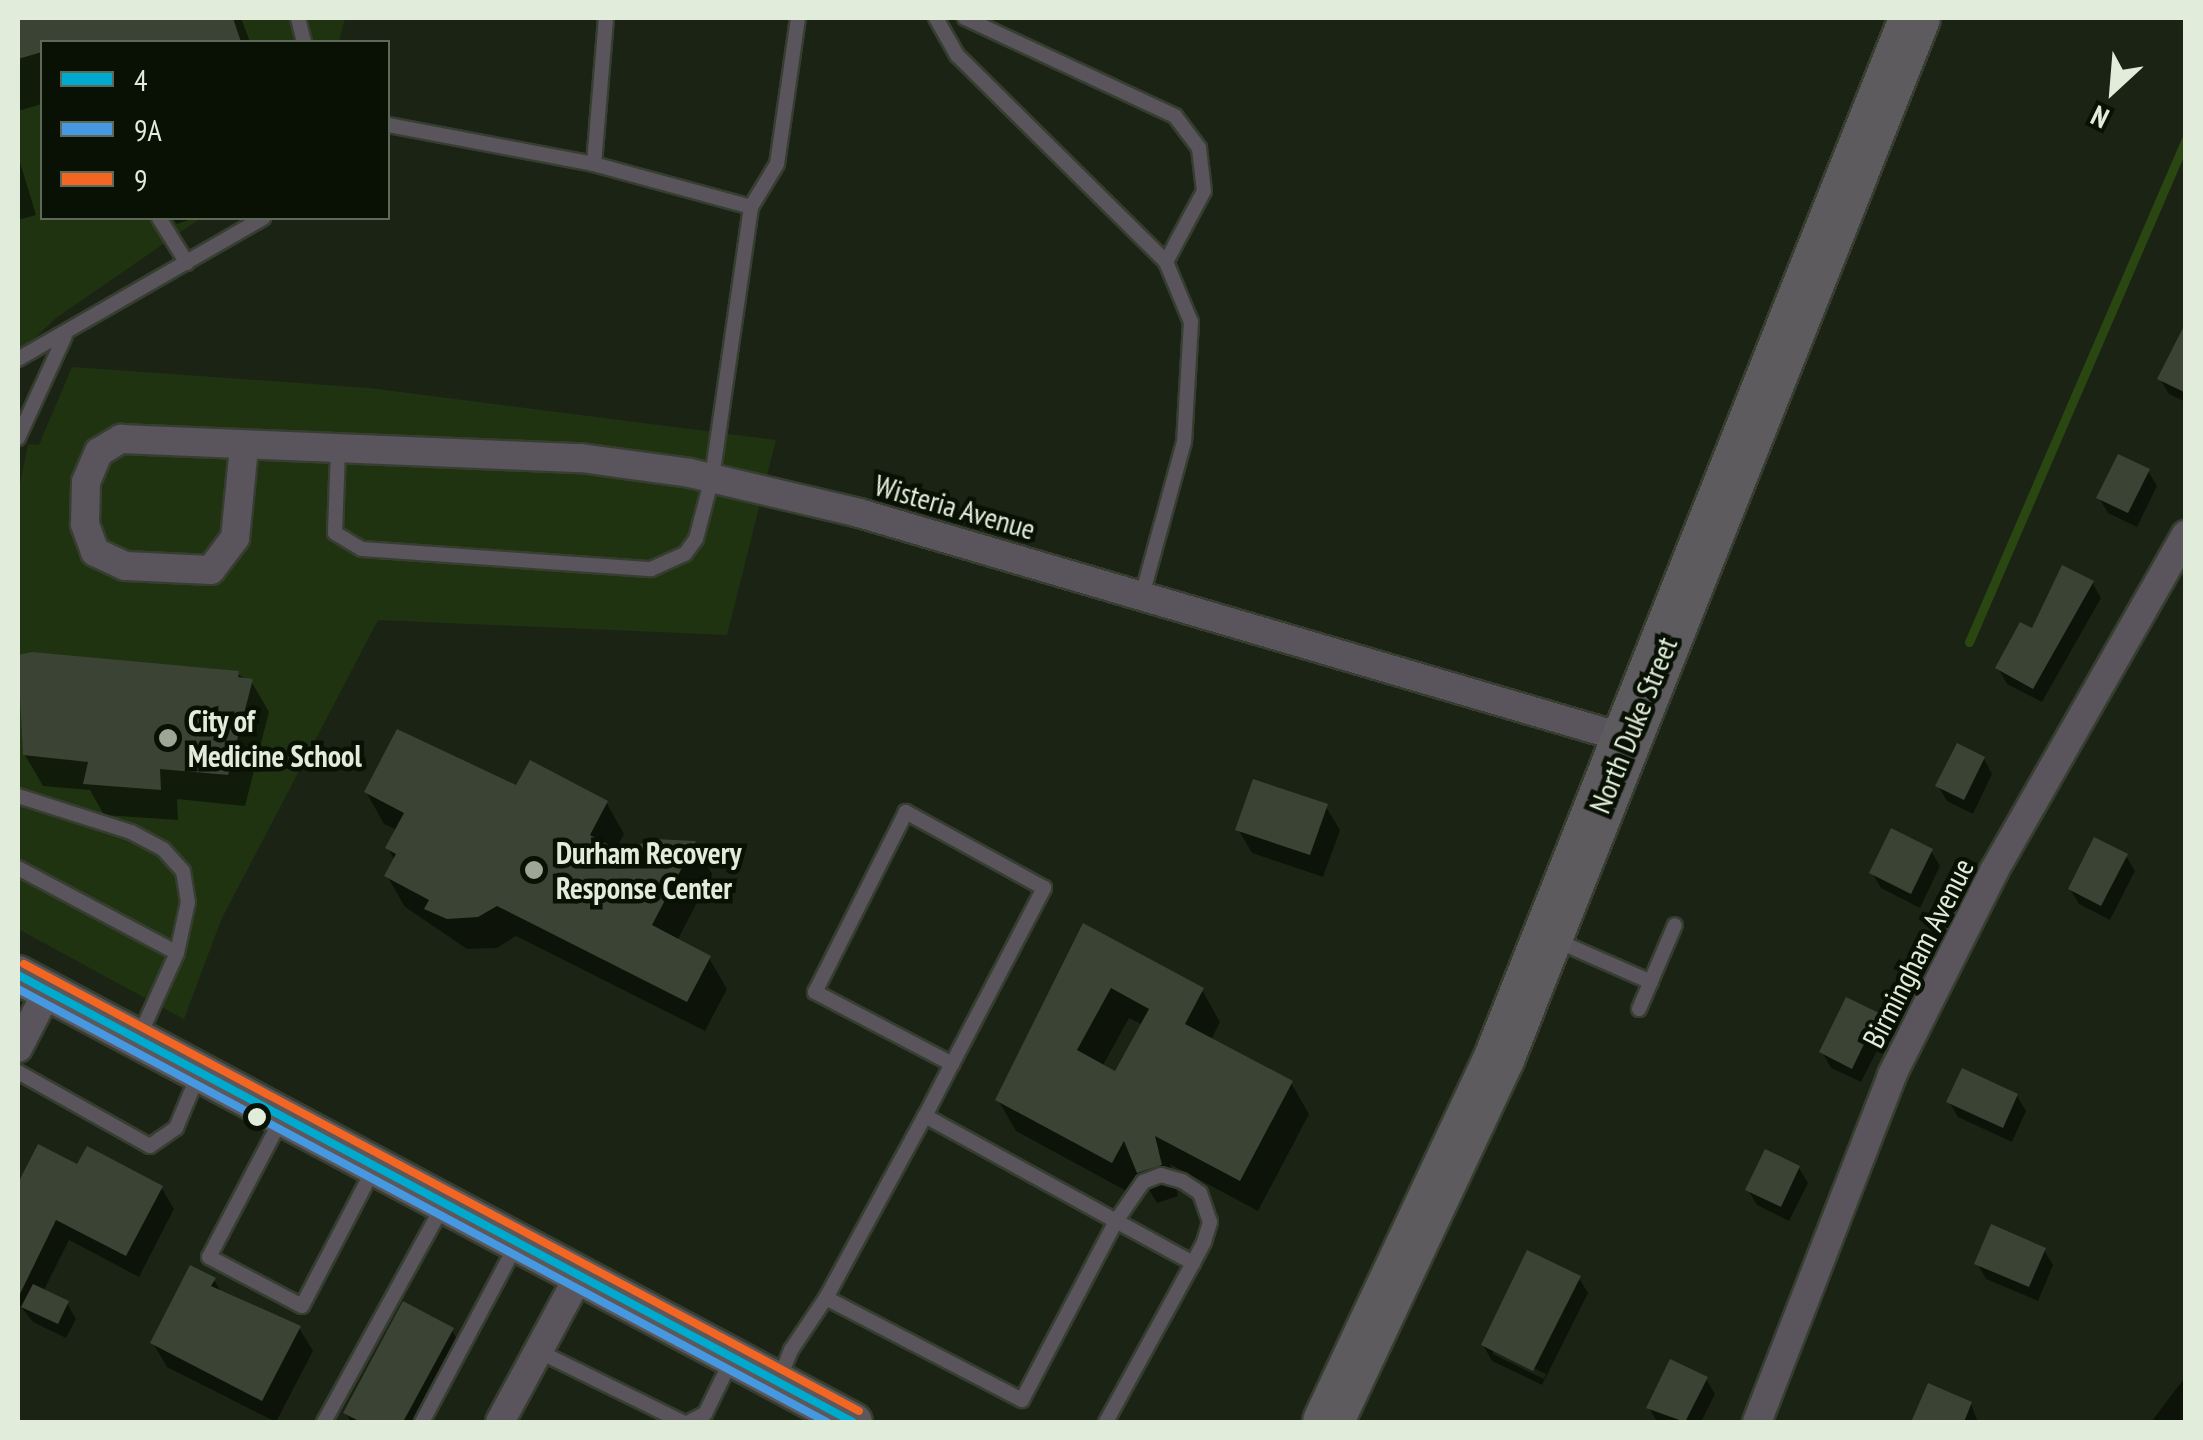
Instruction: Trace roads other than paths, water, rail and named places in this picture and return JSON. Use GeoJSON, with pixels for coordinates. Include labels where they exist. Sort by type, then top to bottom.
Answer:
{"type":"FeatureCollection","features":[{"type":"Feature","properties":{"kind":"highway","name":"North Duke Street"},"geometry":{"type":"LineString","coordinates":[[1328,1422],[1427,1220],[1548,937],[1915,18]]}},
{"type":"Feature","properties":{"kind":"street","name":"Wisteria Avenue"},"geometry":{"type":"LineString","coordinates":[[244,446],[236,538],[211,570],[125,566],[95,552],[84,499],[93,461],[106,446],[134,438],[244,446],[581,458],[712,478],[859,512],[1628,738]]}},
{"type":"Feature","properties":{"kind":"street","name":"Birmingham Avenue"},"geometry":{"type":"LineString","coordinates":[[1757,1422],[1892,1075],[1994,872],[2186,535]]}},
{"type":"Feature","properties":{"kind":"street"},"geometry":{"type":"LineString","coordinates":[[18,1048],[32,984],[853,1422]]}},
{"type":"Feature","properties":{"kind":"street"},"geometry":{"type":"LineString","coordinates":[[500,1422],[579,1276]]}},
{"type":"Feature","properties":{"kind":"lane"},"geometry":{"type":"LineString","coordinates":[[594,164],[606,18]]}},
{"type":"Feature","properties":{"kind":"lane"},"geometry":{"type":"LineString","coordinates":[[338,450],[334,534],[362,549],[650,568],[685,554],[696,539],[712,478],[751,207],[777,164],[798,18]]}},
{"type":"Feature","properties":{"kind":"lane"},"geometry":{"type":"LineString","coordinates":[[936,18],[958,55],[1166,262],[1190,322],[1184,442],[1142,596]]}},
{"type":"Feature","properties":{"kind":"lane"},"geometry":{"type":"LineString","coordinates":[[965,18],[1175,116],[1199,148],[1204,192],[1166,262]]}},
{"type":"Feature","properties":{"kind":"lane"},"geometry":{"type":"LineString","coordinates":[[390,125],[594,164],[751,207]]}},
{"type":"Feature","properties":{"kind":"lane"},"geometry":{"type":"LineString","coordinates":[[160,220],[186,263]]}},
{"type":"Feature","properties":{"kind":"lane"},"geometry":{"type":"LineString","coordinates":[[18,359],[260,220]]}},
{"type":"Feature","properties":{"kind":"lane"},"geometry":{"type":"LineString","coordinates":[[18,438],[52,352],[72,327]]}},
{"type":"Feature","properties":{"kind":"lane"},"geometry":{"type":"LineString","coordinates":[[18,796],[131,832],[163,849],[183,871],[188,902],[176,952],[138,1040]]}},
{"type":"Feature","properties":{"kind":"lane"},"geometry":{"type":"LineString","coordinates":[[778,1382],[925,1116],[1044,888],[906,812],[815,992],[952,1064]]}},
{"type":"Feature","properties":{"kind":"lane"},"geometry":{"type":"LineString","coordinates":[[18,868],[176,952]]}},
{"type":"Feature","properties":{"kind":"lane"},"geometry":{"type":"LineString","coordinates":[[1639,1009],[1676,925]]}},
{"type":"Feature","properties":{"kind":"lane"},"geometry":{"type":"LineString","coordinates":[[1548,937],[1651,982]]}},
{"type":"Feature","properties":{"kind":"lane"},"geometry":{"type":"LineString","coordinates":[[18,1072],[150,1146],[176,1128],[200,1072]]}},
{"type":"Feature","properties":{"kind":"lane"},"geometry":{"type":"LineString","coordinates":[[925,1116],[1194,1262]]}},
{"type":"Feature","properties":{"kind":"lane"},"geometry":{"type":"LineString","coordinates":[[282,1117],[209,1258],[302,1306],[375,1166]]}},
{"type":"Feature","properties":{"kind":"lane"},"geometry":{"type":"LineString","coordinates":[[826,1298],[1022,1400],[1116,1221],[1143,1182],[1161,1175],[1182,1181],[1209,1206],[1210,1222],[1194,1262],[1106,1422]]}},
{"type":"Feature","properties":{"kind":"lane"},"geometry":{"type":"LineString","coordinates":[[324,1422],[444,1204]]}},
{"type":"Feature","properties":{"kind":"lane"},"geometry":{"type":"LineString","coordinates":[[422,1422],[518,1243]]}},
{"type":"Feature","properties":{"kind":"lane"},"geometry":{"type":"LineString","coordinates":[[538,1351],[685,1422],[705,1414],[732,1358]]}},
{"type":"Feature","properties":{"kind":"waterway"},"geometry":{"type":"LineString","coordinates":[[1969,642],[2186,139]]}},
{"type":"Feature","properties":{"kind":"place","name":"City of Medicine School"},"geometry":{"type":"Point","coordinates":[168,738]}},
{"type":"Feature","properties":{"kind":"place","name":"Durham Recovery Response Center"},"geometry":{"type":"Point","coordinates":[534,870]}}]}
